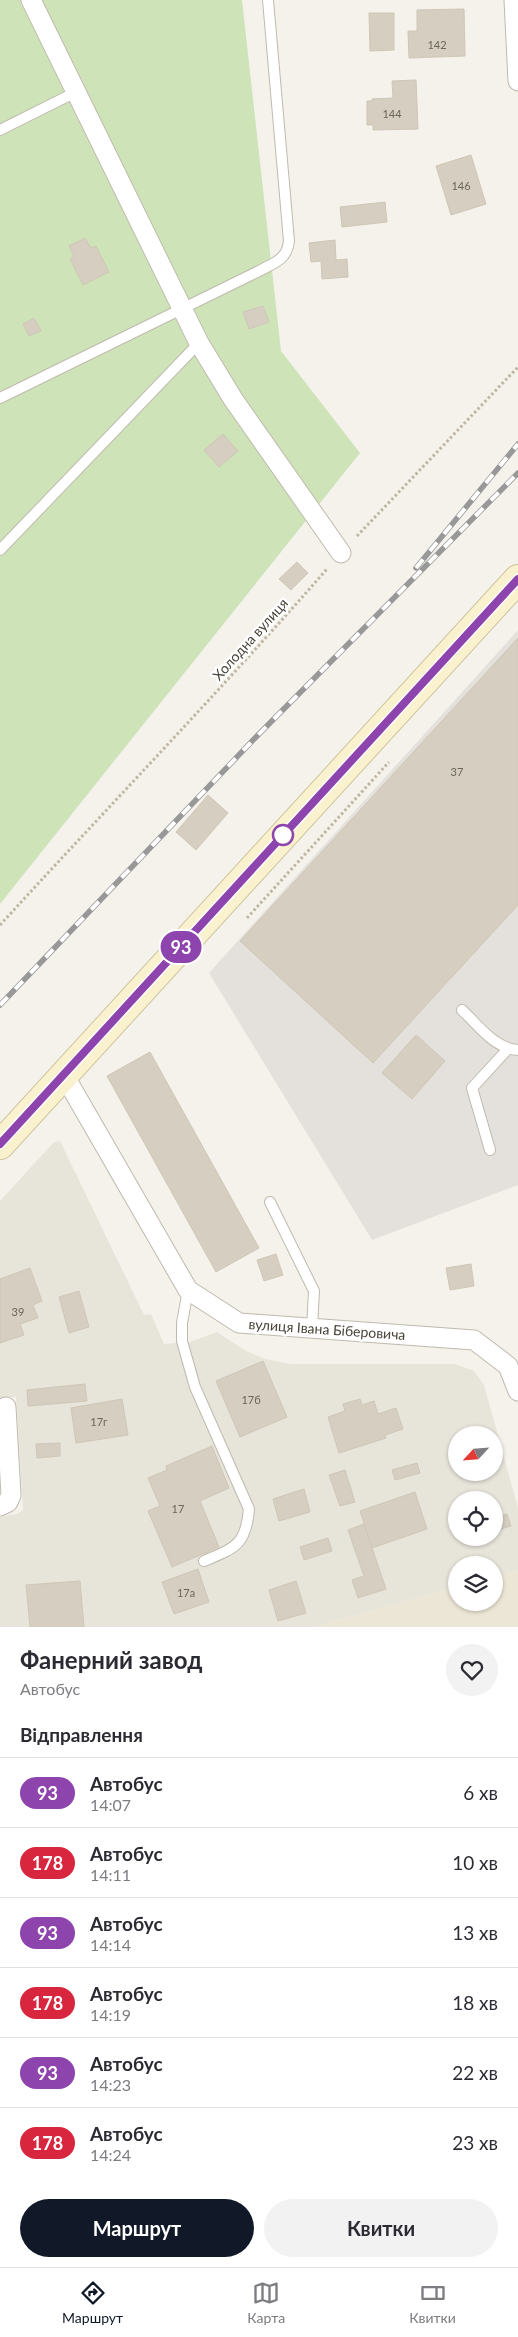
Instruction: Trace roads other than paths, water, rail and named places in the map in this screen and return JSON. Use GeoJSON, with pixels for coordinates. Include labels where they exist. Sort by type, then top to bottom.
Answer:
{"type":"FeatureCollection","features":[{"type":"Feature","properties":{"kind":"main road"},"geometry":{"type":"LineString","coordinates":[[0,1144],[518,579]]}},
{"type":"Feature","properties":{"kind":"street"},"geometry":{"type":"LineString","coordinates":[[31,0],[199,344],[238,407],[341,553]]}},
{"type":"Feature","properties":{"kind":"street"},"geometry":{"type":"LineString","coordinates":[[514,0],[518,80]]}},
{"type":"Feature","properties":{"kind":"street","name":"вулиця Івана Біберовича"},"geometry":{"type":"LineString","coordinates":[[64,1075],[188,1290],[239,1323],[474,1340],[508,1366],[518,1391]]}},
{"type":"Feature","properties":{"kind":"street"},"geometry":{"type":"LineString","coordinates":[[0,1506],[8,1502],[11,1495],[6,1407]]}},
{"type":"Feature","properties":{"kind":"lane"},"geometry":{"type":"LineString","coordinates":[[0,398],[261,270],[281,259],[288,252],[289,240],[268,0]]}},
{"type":"Feature","properties":{"kind":"lane"},"geometry":{"type":"LineString","coordinates":[[0,130],[76,92]]}},
{"type":"Feature","properties":{"kind":"lane"},"geometry":{"type":"LineString","coordinates":[[0,550],[199,344]]}},
{"type":"Feature","properties":{"kind":"lane"},"geometry":{"type":"LineString","coordinates":[[462,1010],[506,1050],[518,1050]]}},
{"type":"Feature","properties":{"kind":"lane"},"geometry":{"type":"LineString","coordinates":[[490,1150],[472,1088],[506,1050]]}},
{"type":"Feature","properties":{"kind":"lane"},"geometry":{"type":"LineString","coordinates":[[270,1202],[314,1291],[312,1328]]}},
{"type":"Feature","properties":{"kind":"lane"},"geometry":{"type":"LineString","coordinates":[[188,1290],[182,1323],[182,1341],[195,1387],[249,1509],[248,1528],[238,1544],[232,1549],[204,1561]]}},
{"type":"Feature","properties":{"kind":"railway"},"geometry":{"type":"LineString","coordinates":[[416,568],[518,444]]}},
{"type":"Feature","properties":{"kind":"railway"},"geometry":{"type":"LineString","coordinates":[[0,1005],[257,736],[518,473]]}}]}
